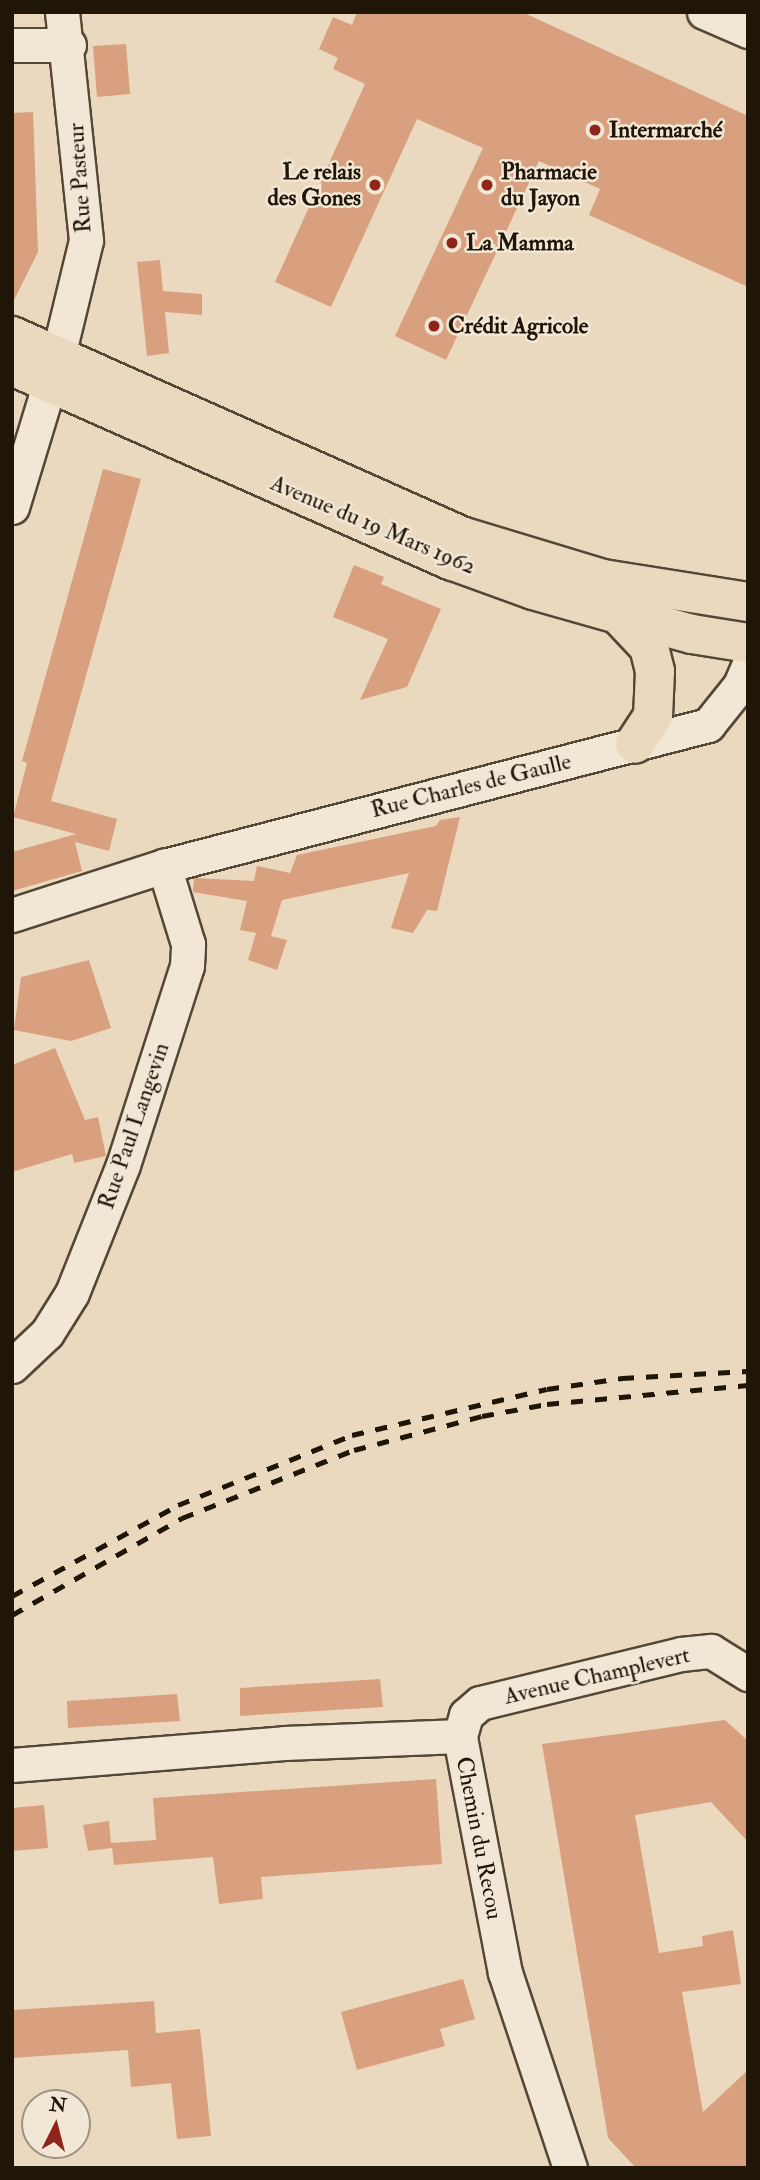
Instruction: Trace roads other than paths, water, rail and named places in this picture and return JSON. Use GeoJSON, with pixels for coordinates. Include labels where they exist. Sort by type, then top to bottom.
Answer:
{"type":"FeatureCollection","features":[{"type":"Feature","properties":{"kind":"main road","name":"Avenue du 19 Mars 1962"},"geometry":{"type":"LineString","coordinates":[[12,336],[52,369],[453,561],[533,590],[618,614],[692,634],[748,643]]}},
{"type":"Feature","properties":{"kind":"main road","name":"Avenue du 19 Mars 1962"},"geometry":{"type":"LineString","coordinates":[[12,366],[52,369],[464,537],[603,579],[748,602]]}},
{"type":"Feature","properties":{"kind":"main road"},"geometry":{"type":"LineString","coordinates":[[618,614],[649,648],[655,671],[653,716],[635,744]]}},
{"type":"Feature","properties":{"kind":"street","name":"Rue Pasteur"},"geometry":{"type":"LineString","coordinates":[[12,507],[86,240],[69,45],[62,12]]}},
{"type":"Feature","properties":{"kind":"street"},"geometry":{"type":"LineString","coordinates":[[705,12],[748,31]]}},
{"type":"Feature","properties":{"kind":"street"},"geometry":{"type":"LineString","coordinates":[[12,45],[69,45]]}},
{"type":"Feature","properties":{"kind":"street","name":"Rue Charles de Gaulle"},"geometry":{"type":"LineString","coordinates":[[12,915],[164,866],[708,725],[740,685],[748,666]]}},
{"type":"Feature","properties":{"kind":"street","name":"Rue Paul Langevin"},"geometry":{"type":"LineString","coordinates":[[12,1366],[47,1334],[72,1293],[123,1165],[187,967],[188,944],[164,866]]}},
{"type":"Feature","properties":{"kind":"street","name":"Avenue Champlevert"},"geometry":{"type":"LineString","coordinates":[[460,1736],[466,1715],[480,1703],[681,1654],[711,1651],[748,1674]]}},
{"type":"Feature","properties":{"kind":"street","name":"Chemin du Recou"},"geometry":{"type":"LineString","coordinates":[[12,1765],[284,1743],[460,1736],[505,1973],[570,2168]]}},
{"type":"Feature","properties":{"kind":"railway"},"geometry":{"type":"LineString","coordinates":[[12,1596],[178,1505],[352,1435],[547,1389],[622,1378],[748,1371]]}},
{"type":"Feature","properties":{"kind":"railway"},"geometry":{"type":"LineString","coordinates":[[12,1615],[182,1518],[354,1450],[482,1416],[547,1404],[748,1385]]}},
{"type":"Feature","properties":{"kind":"place","name":"Intermarché"},"geometry":{"type":"Point","coordinates":[595,130]}},
{"type":"Feature","properties":{"kind":"place","name":"Le relais des Gones"},"geometry":{"type":"Point","coordinates":[375,185]}},
{"type":"Feature","properties":{"kind":"place","name":"Pharmacie du Jayon"},"geometry":{"type":"Point","coordinates":[487,185]}},
{"type":"Feature","properties":{"kind":"place","name":"La Mamma"},"geometry":{"type":"Point","coordinates":[452,243]}},
{"type":"Feature","properties":{"kind":"place","name":"Crédit Agricole"},"geometry":{"type":"Point","coordinates":[434,326]}}]}
